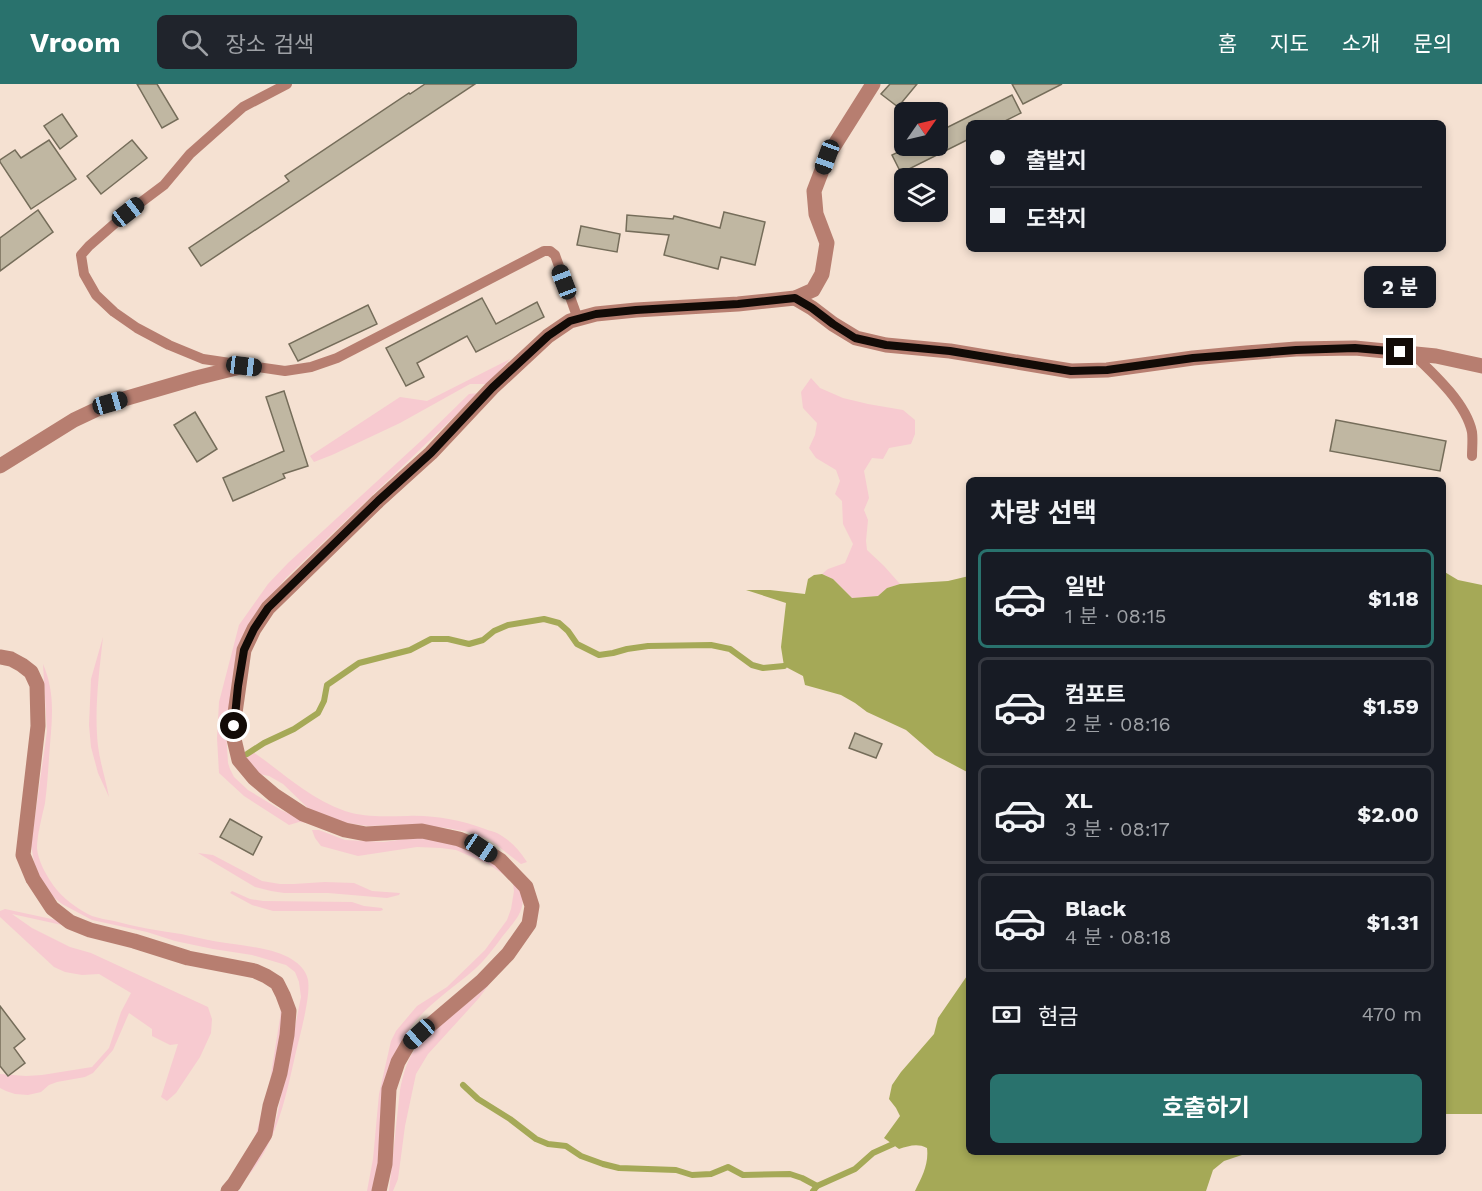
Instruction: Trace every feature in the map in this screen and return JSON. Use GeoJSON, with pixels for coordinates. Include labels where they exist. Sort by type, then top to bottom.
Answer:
{"type":"FeatureCollection","features":[{"type":"Feature","properties":{"kind":"street"},"geometry":{"type":"LineString","coordinates":[[379,1191],[385,1164],[389,1089],[398,1062],[409,1043],[482,981],[508,954],[529,924],[532,906],[526,886],[500,860],[481,848],[459,838],[422,831],[366,834],[345,830],[303,814],[274,795],[254,778],[239,760],[234,739],[235,713],[244,650],[268,608],[431,453],[492,388],[548,336],[570,321],[596,314],[795,298],[813,290],[822,274],[827,243],[816,214],[814,191],[827,157],[873,84]]}},
{"type":"Feature","properties":{"kind":"street"},"geometry":{"type":"LineString","coordinates":[[795,298],[855,338],[886,345],[961,353],[1071,371],[1107,370],[1193,358],[1355,348],[1412,353],[1482,366]]}},
{"type":"Feature","properties":{"kind":"street"},"geometry":{"type":"LineString","coordinates":[[0,466],[74,420],[110,403],[244,366]]}},
{"type":"Feature","properties":{"kind":"street"},"geometry":{"type":"LineString","coordinates":[[0,657],[22,664],[31,672],[37,685],[38,726],[23,855],[33,879],[52,908],[70,921],[90,930],[188,958],[255,971],[277,983],[283,995],[289,1011],[286,1035],[280,1073],[270,1106],[265,1134],[228,1191]]}},
{"type":"Feature","properties":{"kind":"lane"},"geometry":{"type":"LineString","coordinates":[[287,84],[243,107],[190,154],[164,184],[105,232],[81,255],[84,274],[96,295],[114,312],[137,328],[169,345],[203,359],[285,371],[311,367],[337,358],[544,251],[550,251],[555,255],[578,319]]}},
{"type":"Feature","properties":{"kind":"lane"},"geometry":{"type":"LineString","coordinates":[[1412,353],[1432,372],[1467,417],[1472,433],[1472,456]]}},
{"type":"Feature","properties":{"kind":"shaded area"},"geometry":{"type":"Polygon","coordinates":[[[510,359],[488,384],[470,384],[400,423],[332,455],[314,462],[310,456],[400,397],[427,401],[510,359]]]}},
{"type":"Feature","properties":{"kind":"shaded area"},"geometry":{"type":"Polygon","coordinates":[[[811,378],[820,388],[843,398],[903,410],[915,420],[915,434],[911,444],[889,448],[883,459],[872,458],[864,471],[869,498],[864,510],[868,520],[867,550],[900,584],[887,588],[879,596],[852,598],[833,579],[822,574],[828,569],[845,563],[853,544],[843,524],[842,501],[835,494],[840,481],[836,470],[816,458],[809,448],[817,423],[803,408],[801,392],[811,378]]]}},
{"type":"Feature","properties":{"kind":"shaded area"},"geometry":{"type":"Polygon","coordinates":[[[479,393],[286,578],[256,615],[233,685],[226,730],[228,763],[234,777],[248,790],[281,810],[310,823],[299,822],[289,825],[244,796],[219,773],[217,738],[219,702],[239,625],[268,584],[288,563],[469,394],[479,393]]]}},
{"type":"Feature","properties":{"kind":"shaded area"},"geometry":{"type":"Polygon","coordinates":[[[1446,573],[1458,580],[1482,585],[1482,1114],[1446,1114],[1446,573]]]}},
{"type":"Feature","properties":{"kind":"shaded area"},"geometry":{"type":"Polygon","coordinates":[[[822,574],[833,579],[852,598],[878,596],[887,588],[900,584],[948,581],[966,577],[966,771],[935,755],[906,730],[867,712],[841,695],[805,685],[803,676],[784,666],[781,647],[786,603],[746,590],[805,594],[808,579],[822,574]]]}},
{"type":"Feature","properties":{"kind":"shaded area"},"geometry":{"type":"Polygon","coordinates":[[[103,637],[97,732],[109,797],[98,773],[91,747],[89,725],[91,679],[103,637]]]}},
{"type":"Feature","properties":{"kind":"shaded area"},"geometry":{"type":"Polygon","coordinates":[[[43,664],[52,699],[52,722],[46,797],[37,848],[43,868],[57,890],[71,903],[92,916],[148,929],[273,951],[295,961],[307,976],[306,1007],[282,1109],[276,1126],[261,1158],[238,1187],[271,1136],[277,1116],[301,997],[299,982],[295,972],[286,965],[252,955],[175,941],[147,932],[92,920],[52,896],[40,881],[31,845],[47,731],[43,664]]]}},
{"type":"Feature","properties":{"kind":"shaded area"},"geometry":{"type":"Polygon","coordinates":[[[253,752],[308,792],[332,806],[368,816],[437,817],[466,823],[500,835],[516,847],[527,862],[521,864],[490,840],[468,832],[424,826],[368,826],[346,823],[310,810],[283,784],[269,776],[259,774],[245,759],[253,752]]]}},
{"type":"Feature","properties":{"kind":"shaded area"},"geometry":{"type":"Polygon","coordinates":[[[312,830],[319,830],[345,840],[384,842],[419,837],[480,851],[523,892],[519,914],[489,954],[475,969],[430,1006],[403,1039],[397,1053],[375,1191],[367,1191],[373,1159],[379,1094],[391,1041],[396,1031],[417,1006],[447,987],[485,950],[507,920],[514,891],[513,883],[488,864],[456,850],[417,847],[358,856],[321,846],[312,830]]]}},
{"type":"Feature","properties":{"kind":"shaded area"},"geometry":{"type":"Polygon","coordinates":[[[198,853],[213,855],[262,881],[280,884],[354,883],[372,891],[400,893],[387,898],[271,891],[255,887],[198,853]]]}},
{"type":"Feature","properties":{"kind":"shaded area"},"geometry":{"type":"Polygon","coordinates":[[[232,891],[250,899],[263,901],[352,902],[383,910],[273,911],[252,905],[230,893],[232,891]]]}},
{"type":"Feature","properties":{"kind":"shaded area"},"geometry":{"type":"Polygon","coordinates":[[[5,909],[61,921],[186,961],[256,975],[272,983],[280,993],[283,1003],[277,1062],[259,1134],[240,1165],[256,1134],[270,1080],[281,1006],[275,990],[265,981],[250,975],[189,964],[62,925],[12,914],[32,928],[70,947],[91,953],[208,1007],[212,1019],[211,1033],[200,1057],[176,1093],[167,1101],[161,1097],[178,1044],[170,1045],[152,1036],[152,1029],[129,1013],[113,1050],[93,1073],[85,1077],[57,1082],[41,1092],[28,1095],[15,1094],[0,1088],[0,1074],[42,1075],[92,1067],[109,1048],[121,1012],[131,993],[99,974],[82,975],[54,967],[0,917],[0,911],[5,909]]]}},
{"type":"Feature","properties":{"kind":"shaded area"},"geometry":{"type":"Polygon","coordinates":[[[966,977],[966,1155],[1242,1155],[1224,1161],[1213,1170],[1206,1191],[915,1191],[926,1165],[927,1148],[916,1145],[899,1149],[884,1138],[900,1116],[889,1099],[892,1085],[901,1072],[934,1034],[938,1018],[966,977]]]}},
{"type":"Feature","properties":{"kind":"shaded area"},"geometry":{"type":"Polygon","coordinates":[[[493,979],[479,998],[428,1054],[416,1074],[405,1126],[398,1179],[393,1191],[389,1191],[400,1090],[409,1060],[425,1036],[476,996],[493,979]]]}},
{"type":"Feature","properties":{"kind":"building"},"geometry":{"type":"Polygon","coordinates":[[[137,84],[157,84],[178,119],[162,128],[137,84]]]}},
{"type":"Feature","properties":{"kind":"building"},"geometry":{"type":"Polygon","coordinates":[[[425,84],[475,84],[201,266],[189,248],[289,181],[285,176],[425,84]]]}},
{"type":"Feature","properties":{"kind":"building"},"geometry":{"type":"Polygon","coordinates":[[[890,84],[917,84],[902,102],[894,102],[894,104],[881,94],[890,84]]]}},
{"type":"Feature","properties":{"kind":"building"},"geometry":{"type":"Polygon","coordinates":[[[1012,84],[1062,84],[1023,104],[1012,84]]]}},
{"type":"Feature","properties":{"kind":"building"},"geometry":{"type":"Polygon","coordinates":[[[1012,95],[1021,113],[1007,120],[966,120],[966,140],[948,150],[948,127],[1012,95]]]}},
{"type":"Feature","properties":{"kind":"building"},"geometry":{"type":"Polygon","coordinates":[[[62,114],[77,136],[60,149],[44,126],[62,114]]]}},
{"type":"Feature","properties":{"kind":"building"},"geometry":{"type":"Polygon","coordinates":[[[49,140],[76,179],[31,209],[0,160],[15,150],[21,158],[49,140]]]}},
{"type":"Feature","properties":{"kind":"building"},"geometry":{"type":"Polygon","coordinates":[[[132,140],[147,158],[101,194],[87,176],[132,140]]]}},
{"type":"Feature","properties":{"kind":"building"},"geometry":{"type":"Polygon","coordinates":[[[892,155],[935,156],[911,168],[898,168],[892,155]]]}},
{"type":"Feature","properties":{"kind":"building"},"geometry":{"type":"Polygon","coordinates":[[[38,210],[53,232],[0,271],[0,238],[38,210]]]}},
{"type":"Feature","properties":{"kind":"building"},"geometry":{"type":"Polygon","coordinates":[[[724,212],[765,222],[755,265],[721,257],[718,269],[664,255],[669,235],[626,231],[627,215],[673,219],[674,216],[720,228],[724,212]]]}},
{"type":"Feature","properties":{"kind":"building"},"geometry":{"type":"Polygon","coordinates":[[[581,226],[620,234],[617,252],[577,245],[581,226]]]}},
{"type":"Feature","properties":{"kind":"building"},"geometry":{"type":"Polygon","coordinates":[[[482,298],[496,324],[537,302],[544,317],[476,352],[467,336],[417,363],[424,377],[406,386],[386,348],[482,298]]]}},
{"type":"Feature","properties":{"kind":"building"},"geometry":{"type":"Polygon","coordinates":[[[368,305],[377,324],[298,361],[289,344],[368,305]]]}},
{"type":"Feature","properties":{"kind":"building"},"geometry":{"type":"Polygon","coordinates":[[[284,391],[308,466],[283,474],[285,478],[233,501],[223,478],[284,451],[266,397],[284,391]]]}},
{"type":"Feature","properties":{"kind":"building"},"geometry":{"type":"Polygon","coordinates":[[[195,412],[217,449],[197,462],[174,425],[195,412]]]}},
{"type":"Feature","properties":{"kind":"building"},"geometry":{"type":"Polygon","coordinates":[[[1336,420],[1446,441],[1440,471],[1330,451],[1336,420]]]}},
{"type":"Feature","properties":{"kind":"building"},"geometry":{"type":"Polygon","coordinates":[[[855,733],[882,744],[876,758],[849,748],[855,733]]]}},
{"type":"Feature","properties":{"kind":"building"},"geometry":{"type":"Polygon","coordinates":[[[230,819],[262,837],[253,855],[220,837],[230,819]]]}},
{"type":"Feature","properties":{"kind":"building"},"geometry":{"type":"Polygon","coordinates":[[[0,1006],[25,1039],[14,1048],[25,1063],[8,1076],[0,1066],[0,1006]]]}},
{"type":"Feature","properties":{"kind":"waterway"},"geometry":{"type":"LineString","coordinates":[[247,754],[294,729],[318,713],[324,701],[327,685],[359,663],[410,650],[431,639],[448,639],[469,644],[483,640],[494,631],[508,625],[544,619],[559,623],[577,644],[599,655],[648,646],[711,645],[730,649],[752,665],[763,668],[784,666]]}},
{"type":"Feature","properties":{"kind":"waterway"},"geometry":{"type":"LineString","coordinates":[[463,1085],[478,1099],[536,1139],[548,1144],[566,1146],[581,1156],[603,1164],[619,1168],[676,1170],[692,1175],[711,1174],[728,1167],[743,1175],[790,1174],[817,1186]]}},
{"type":"Feature","properties":{"kind":"waterway"},"geometry":{"type":"LineString","coordinates":[[813,1191],[817,1186],[855,1169],[873,1153],[893,1144]]}},
{"type":"Feature","properties":{"kind":"route"},"geometry":{"type":"LineString","coordinates":[[234,726],[244,650],[268,608],[431,453],[492,388],[548,336],[570,321],[596,314],[795,298],[855,338],[886,345],[950,351],[1071,371],[1107,370],[1193,358],[1296,350],[1355,348],[1400,352]]}}]}
